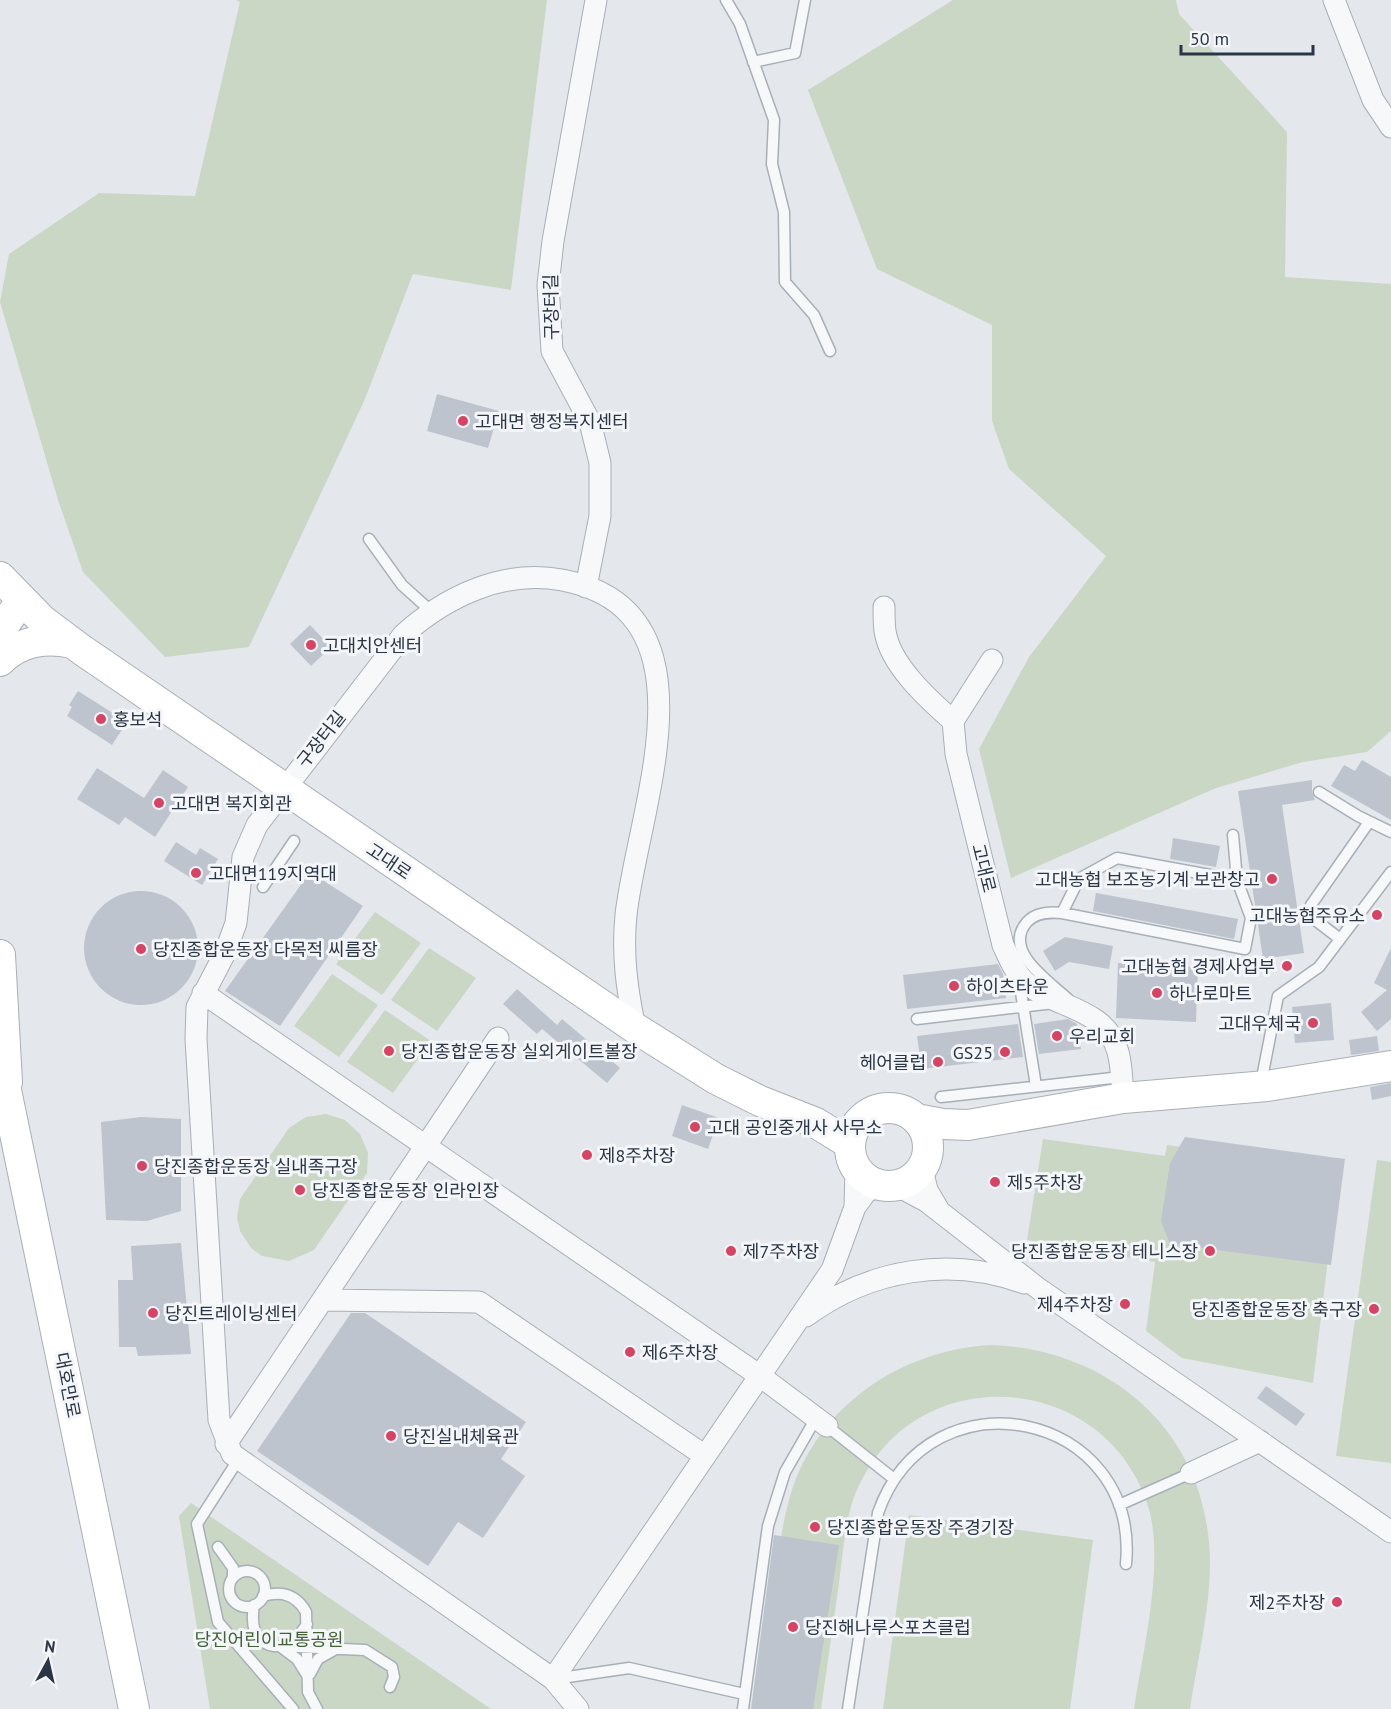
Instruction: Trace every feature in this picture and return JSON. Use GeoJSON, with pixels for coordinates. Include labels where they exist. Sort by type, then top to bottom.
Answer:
{"type":"FeatureCollection","features":[{"type":"Feature","properties":{"kind":"street","name":"구장터길"},"geometry":{"type":"LineString","coordinates":[[231,1459],[219,1420],[195,1039],[197,1007],[234,932],[246,846],[257,825],[393,645],[432,612],[485,585],[517,577],[558,579],[586,587],[600,516],[600,463],[590,422],[582,404],[558,367],[552,351],[548,285],[553,241],[596,0]]}},
{"type":"Feature","properties":{"kind":"street"},"geometry":{"type":"LineString","coordinates":[[1334,0],[1374,100],[1391,127]]}},
{"type":"Feature","properties":{"kind":"street"},"geometry":{"type":"LineString","coordinates":[[0,631],[7,586]]}},
{"type":"Feature","properties":{"kind":"street","name":"고대로"},"geometry":{"type":"LineString","coordinates":[[7,586],[72,643],[635,1028],[716,1079],[760,1101],[798,1115]]}},
{"type":"Feature","properties":{"kind":"street"},"geometry":{"type":"LineString","coordinates":[[586,587],[608,597],[632,617],[647,641],[658,684],[657,738],[626,913],[624,942],[627,989],[635,1028]]}},
{"type":"Feature","properties":{"kind":"street"},"geometry":{"type":"LineString","coordinates":[[884,607],[885,633],[895,654],[918,689],[953,721],[992,660]]}},
{"type":"Feature","properties":{"kind":"street"},"geometry":{"type":"LineString","coordinates":[[0,661],[12,651],[31,642],[52,640],[72,643]]}},
{"type":"Feature","properties":{"kind":"street","name":"고대로"},"geometry":{"type":"LineString","coordinates":[[953,721],[956,754],[1003,945],[1018,974],[1041,994],[1079,1009],[1102,1025],[1118,1052],[1122,1088]]}},
{"type":"Feature","properties":{"kind":"street"},"geometry":{"type":"LineString","coordinates":[[0,955],[8,1100]]}},
{"type":"Feature","properties":{"kind":"street"},"geometry":{"type":"LineString","coordinates":[[203,993],[760,1376],[822,1422]]}},
{"type":"Feature","properties":{"kind":"street"},"geometry":{"type":"LineString","coordinates":[[498,1038],[323,1300],[231,1459],[553,1679],[578,1709]]}},
{"type":"Feature","properties":{"kind":"street","name":"대호만로"},"geometry":{"type":"LineString","coordinates":[[0,1061],[134,1709]]}},
{"type":"Feature","properties":{"kind":"street"},"geometry":{"type":"LineString","coordinates":[[870,1171],[911,1179],[944,1137],[968,1125],[1122,1088],[1260,1086],[1330,1078],[1391,1066]]}},
{"type":"Feature","properties":{"kind":"street"},"geometry":{"type":"LineString","coordinates":[[798,1115],[869,1113],[885,1108],[897,1108],[916,1119],[943,1124],[968,1125]]}},
{"type":"Feature","properties":{"kind":"street"},"geometry":{"type":"LineString","coordinates":[[553,1679],[838,1259],[855,1208],[866,1192],[870,1171],[856,1126],[869,1113]]}},
{"type":"Feature","properties":{"kind":"street"},"geometry":{"type":"LineString","coordinates":[[798,1115],[870,1171],[926,1201],[1039,1289],[1391,1532]]}},
{"type":"Feature","properties":{"kind":"street"},"geometry":{"type":"LineString","coordinates":[[916,1119],[926,1133],[927,1190],[941,1212]]}},
{"type":"Feature","properties":{"kind":"street","name":"대호만로"},"geometry":{"type":"LineString","coordinates":[[0,1145],[114,1709]]}},
{"type":"Feature","properties":{"kind":"street"},"geometry":{"type":"LineString","coordinates":[[798,1321],[829,1301],[866,1283],[898,1273],[930,1268],[990,1273],[1039,1289]]}},
{"type":"Feature","properties":{"kind":"street"},"geometry":{"type":"LineString","coordinates":[[323,1300],[479,1302],[705,1456]]}},
{"type":"Feature","properties":{"kind":"street"},"geometry":{"type":"LineString","coordinates":[[1191,1473],[1260,1441]]}},
{"type":"Feature","properties":{"kind":"lane"},"geometry":{"type":"LineString","coordinates":[[726,0],[740,24],[774,120],[772,164],[784,212],[785,282],[814,315],[830,351]]}},
{"type":"Feature","properties":{"kind":"lane"},"geometry":{"type":"LineString","coordinates":[[753,62],[795,53],[805,0]]}},
{"type":"Feature","properties":{"kind":"lane"},"geometry":{"type":"LineString","coordinates":[[369,539],[402,585],[432,612]]}},
{"type":"Feature","properties":{"kind":"lane"},"geometry":{"type":"LineString","coordinates":[[1318,792],[1369,822],[1391,832]]}},
{"type":"Feature","properties":{"kind":"lane"},"geometry":{"type":"LineString","coordinates":[[1340,939],[1310,916],[1311,905],[1369,822]]}},
{"type":"Feature","properties":{"kind":"lane"},"geometry":{"type":"LineString","coordinates":[[1079,1009],[1030,965],[1020,947],[1022,930],[1032,918],[1045,912],[1062,913],[1245,949],[1251,918],[1237,880],[1233,835]]}},
{"type":"Feature","properties":{"kind":"lane"},"geometry":{"type":"LineString","coordinates":[[263,887],[294,842]]}},
{"type":"Feature","properties":{"kind":"lane"},"geometry":{"type":"LineString","coordinates":[[1062,913],[1079,879],[1117,858],[1237,880]]}},
{"type":"Feature","properties":{"kind":"lane"},"geometry":{"type":"LineString","coordinates":[[1260,1086],[1278,996],[1319,967],[1391,872]]}},
{"type":"Feature","properties":{"kind":"lane"},"geometry":{"type":"LineString","coordinates":[[1018,974],[1036,1086]]}},
{"type":"Feature","properties":{"kind":"lane"},"geometry":{"type":"LineString","coordinates":[[918,1019],[1058,1002]]}},
{"type":"Feature","properties":{"kind":"lane"},"geometry":{"type":"LineString","coordinates":[[941,1097],[1036,1086],[1122,1088]]}},
{"type":"Feature","properties":{"kind":"lane"},"geometry":{"type":"LineString","coordinates":[[743,1709],[768,1526],[785,1472],[822,1422],[894,1479]]}},
{"type":"Feature","properties":{"kind":"lane"},"geometry":{"type":"LineString","coordinates":[[848,1709],[876,1522],[894,1479],[919,1452],[950,1432],[982,1424],[1014,1423],[1050,1433],[1078,1449],[1104,1476],[1119,1505],[1126,1532],[1126,1564]]}},
{"type":"Feature","properties":{"kind":"lane"},"geometry":{"type":"LineString","coordinates":[[231,1459],[197,1524],[218,1622],[293,1709]]}},
{"type":"Feature","properties":{"kind":"lane"},"geometry":{"type":"LineString","coordinates":[[1119,1505],[1191,1473]]}},
{"type":"Feature","properties":{"kind":"lane"},"geometry":{"type":"LineString","coordinates":[[218,1547],[237,1572],[257,1574],[267,1592]]}},
{"type":"Feature","properties":{"kind":"lane"},"geometry":{"type":"LineString","coordinates":[[237,1572],[230,1584],[230,1593],[234,1601],[249,1606]]}},
{"type":"Feature","properties":{"kind":"lane"},"geometry":{"type":"LineString","coordinates":[[249,1606],[267,1592],[288,1595],[298,1601],[306,1612],[309,1695],[317,1709]]}},
{"type":"Feature","properties":{"kind":"lane"},"geometry":{"type":"LineString","coordinates":[[249,1606],[258,1640],[267,1645],[365,1650],[393,1669],[394,1678],[390,1687]]}},
{"type":"Feature","properties":{"kind":"lane"},"geometry":{"type":"LineString","coordinates":[[278,1646],[298,1637],[308,1622]]}},
{"type":"Feature","properties":{"kind":"lane"},"geometry":{"type":"LineString","coordinates":[[308,1622],[315,1636],[335,1649]]}},
{"type":"Feature","properties":{"kind":"lane"},"geometry":{"type":"LineString","coordinates":[[278,1646],[300,1662],[308,1680]]}},
{"type":"Feature","properties":{"kind":"lane"},"geometry":{"type":"LineString","coordinates":[[308,1680],[318,1659],[335,1649]]}},
{"type":"Feature","properties":{"kind":"lane"},"geometry":{"type":"LineString","coordinates":[[553,1679],[629,1668],[744,1694]]}},
{"type":"Feature","properties":{"kind":"green space"},"geometry":{"type":"Polygon","coordinates":[[[236,0],[547,0],[511,290],[413,274],[365,399],[249,647],[165,657],[83,572],[58,500],[0,302],[9,254],[99,193],[195,196],[240,2],[236,0]]]}},
{"type":"Feature","properties":{"kind":"green space"},"geometry":{"type":"Polygon","coordinates":[[[953,0],[1176,0],[1179,14],[1287,132],[1285,277],[1391,284],[1391,731],[1367,752],[1303,762],[1216,788],[1011,878],[979,749],[1029,657],[1106,556],[1009,469],[992,421],[992,325],[877,269],[808,90],[953,0]]]}},
{"type":"Feature","properties":{"kind":"green space","name":"당진종합운동장 실외게이트볼장"},"geometry":{"type":"Polygon","coordinates":[[[375,912],[421,943],[382,995],[336,964],[375,912]]]}},
{"type":"Feature","properties":{"kind":"green space","name":"당진종합운동장 실외게이트볼장"},"geometry":{"type":"Polygon","coordinates":[[[429,948],[476,978],[437,1031],[391,1000],[429,948]]]}},
{"type":"Feature","properties":{"kind":"green space","name":"당진종합운동장 실외게이트볼장"},"geometry":{"type":"Polygon","coordinates":[[[332,974],[378,1005],[339,1057],[294,1026],[332,974]]]}},
{"type":"Feature","properties":{"kind":"green space","name":"당진종합운동장 실외게이트볼장"},"geometry":{"type":"Polygon","coordinates":[[[385,1010],[431,1041],[393,1093],[347,1062],[385,1010]]]}},
{"type":"Feature","properties":{"kind":"green space","name":"당진종합운동장 인라인장"},"geometry":{"type":"Polygon","coordinates":[[[326,1114],[345,1120],[360,1134],[368,1153],[367,1173],[314,1250],[289,1261],[262,1256],[251,1248],[240,1231],[237,1218],[240,1199],[289,1128],[306,1117],[326,1114]]]}},
{"type":"Feature","properties":{"kind":"green space","name":"당진종합운동장 테니스장"},"geometry":{"type":"Polygon","coordinates":[[[1043,1139],[1165,1156],[1167,1145],[1339,1168],[1313,1383],[1182,1358],[1146,1331],[1155,1262],[1027,1240],[1043,1139]]]}},
{"type":"Feature","properties":{"kind":"green space","name":"당진종합운동장 축구장"},"geometry":{"type":"Polygon","coordinates":[[[1377,1160],[1391,1162],[1391,1463],[1336,1456],[1377,1160]]]}},
{"type":"Feature","properties":{"kind":"green space","name":"당진종합운동장 주경기장"},"geometry":{"type":"Polygon","coordinates":[[[991,1345],[1033,1350],[1072,1361],[1107,1378],[1139,1401],[1166,1429],[1187,1462],[1201,1500],[1209,1542],[1210,1562],[1207,1604],[1190,1709],[1134,1709],[1151,1604],[1154,1550],[1147,1503],[1126,1461],[1094,1429],[1057,1408],[1015,1398],[972,1399],[931,1412],[894,1437],[865,1474],[849,1513],[821,1709],[757,1709],[785,1517],[802,1465],[820,1436],[841,1411],[866,1389],[894,1372],[925,1358],[957,1349],[991,1345]]]}},
{"type":"Feature","properties":{"kind":"green space","name":"당진어린이교통공원"},"geometry":{"type":"Polygon","coordinates":[[[191,1503],[491,1709],[210,1709],[179,1516],[191,1503]]]}},
{"type":"Feature","properties":{"kind":"green space"},"geometry":{"type":"Polygon","coordinates":[[[909,1515],[1093,1540],[1070,1709],[883,1709],[909,1515]]]}},
{"type":"Feature","properties":{"kind":"building","name":"고대면 행정복지센터"},"geometry":{"type":"Polygon","coordinates":[[[437,394],[499,411],[488,448],[427,431],[437,394]]]}},
{"type":"Feature","properties":{"kind":"building"},"geometry":{"type":"Polygon","coordinates":[[[310,625],[331,647],[311,666],[290,644],[310,625]]]}},
{"type":"Feature","properties":{"kind":"building"},"geometry":{"type":"Polygon","coordinates":[[[78,691],[127,722],[112,745],[67,716],[72,707],[69,705],[78,691]]]}},
{"type":"Feature","properties":{"kind":"building"},"geometry":{"type":"Polygon","coordinates":[[[1362,760],[1391,777],[1391,820],[1331,786],[1344,765],[1355,771],[1362,760]]]}},
{"type":"Feature","properties":{"kind":"building"},"geometry":{"type":"Polygon","coordinates":[[[97,768],[144,798],[163,770],[188,787],[155,837],[125,817],[119,825],[77,799],[97,768]]]}},
{"type":"Feature","properties":{"kind":"building","name":"고대농협 보조농기계 보관창고"},"geometry":{"type":"Polygon","coordinates":[[[1312,780],[1315,800],[1282,805],[1304,953],[1263,959],[1238,791],[1312,780]]]}},
{"type":"Feature","properties":{"kind":"building"},"geometry":{"type":"Polygon","coordinates":[[[1173,838],[1220,846],[1216,867],[1170,859],[1173,838]]]}},
{"type":"Feature","properties":{"kind":"building","name":"고대면119지역대"},"geometry":{"type":"Polygon","coordinates":[[[176,842],[196,855],[200,848],[218,859],[202,885],[164,861],[176,842]]]}},
{"type":"Feature","properties":{"kind":"building"},"geometry":{"type":"Polygon","coordinates":[[[310,872],[363,906],[280,1026],[225,991],[310,872]]]}},
{"type":"Feature","properties":{"kind":"building","name":"당진종합운동장 다목적 씨름장"},"geometry":{"type":"Polygon","coordinates":[[[141,891],[163,896],[181,908],[193,926],[198,948],[193,970],[181,988],[163,1000],[141,1005],[119,1000],[101,988],[89,970],[84,948],[89,926],[101,908],[119,896],[141,891]]]}},
{"type":"Feature","properties":{"kind":"building"},"geometry":{"type":"Polygon","coordinates":[[[1096,893],[1238,919],[1234,939],[1093,911],[1096,893]]]}},
{"type":"Feature","properties":{"kind":"building"},"geometry":{"type":"Polygon","coordinates":[[[1065,937],[1113,946],[1109,969],[1069,962],[1055,971],[1043,951],[1065,937]]]}},
{"type":"Feature","properties":{"kind":"building"},"geometry":{"type":"Polygon","coordinates":[[[1391,948],[1391,1019],[1377,1031],[1361,1012],[1387,990],[1374,983],[1391,948]]]}},
{"type":"Feature","properties":{"kind":"building","name":"하나로마트"},"geometry":{"type":"Polygon","coordinates":[[[1118,963],[1198,967],[1196,1022],[1116,1018],[1118,963]]]}},
{"type":"Feature","properties":{"kind":"building","name":"하이츠타운"},"geometry":{"type":"Polygon","coordinates":[[[998,964],[1003,974],[1006,998],[907,1009],[903,975],[998,964]]]}},
{"type":"Feature","properties":{"kind":"building"},"geometry":{"type":"Polygon","coordinates":[[[517,989],[557,1025],[562,1019],[620,1068],[607,1083],[542,1029],[537,1034],[503,1004],[517,989]]]}},
{"type":"Feature","properties":{"kind":"building"},"geometry":{"type":"Polygon","coordinates":[[[1331,1003],[1334,1040],[1295,1043],[1292,1007],[1331,1003]]]}},
{"type":"Feature","properties":{"kind":"building"},"geometry":{"type":"Polygon","coordinates":[[[1068,1019],[1077,1024],[1081,1049],[1039,1054],[1034,1024],[1068,1019]]]}},
{"type":"Feature","properties":{"kind":"building"},"geometry":{"type":"Polygon","coordinates":[[[1018,1024],[1023,1057],[922,1069],[917,1036],[1018,1024]]]}},
{"type":"Feature","properties":{"kind":"building"},"geometry":{"type":"Polygon","coordinates":[[[1377,1036],[1379,1051],[1351,1055],[1349,1040],[1377,1036]]]}},
{"type":"Feature","properties":{"kind":"building"},"geometry":{"type":"Polygon","coordinates":[[[1391,1083],[1391,1096],[1372,1100],[1370,1087],[1391,1083]]]}},
{"type":"Feature","properties":{"kind":"building"},"geometry":{"type":"Polygon","coordinates":[[[682,1105],[719,1118],[708,1149],[672,1136],[682,1105]]]}},
{"type":"Feature","properties":{"kind":"building","name":"당진종합운동장 실내족구장"},"geometry":{"type":"Polygon","coordinates":[[[141,1117],[181,1119],[181,1211],[147,1221],[106,1220],[101,1122],[141,1117]]]}},
{"type":"Feature","properties":{"kind":"building"},"geometry":{"type":"Polygon","coordinates":[[[1185,1137],[1345,1159],[1331,1265],[1170,1244],[1161,1221],[1170,1163],[1185,1137]]]}},
{"type":"Feature","properties":{"kind":"building","name":"당진트레이닝센터"},"geometry":{"type":"Polygon","coordinates":[[[181,1243],[191,1354],[138,1356],[136,1347],[119,1347],[118,1280],[133,1280],[131,1246],[181,1243]]]}},
{"type":"Feature","properties":{"kind":"building","name":"당진실내체육관"},"geometry":{"type":"Polygon","coordinates":[[[351,1313],[365,1313],[526,1422],[501,1459],[525,1476],[483,1538],[458,1522],[428,1566],[257,1451],[351,1313]]]}},
{"type":"Feature","properties":{"kind":"building"},"geometry":{"type":"Polygon","coordinates":[[[1266,1386],[1305,1414],[1296,1426],[1257,1398],[1266,1386]]]}},
{"type":"Feature","properties":{"kind":"building","name":"당진해나루스포츠클럽"},"geometry":{"type":"Polygon","coordinates":[[[774,1535],[839,1545],[813,1709],[751,1709],[774,1535]]]}},
{"type":"Feature","properties":{"kind":"place","name":"고대면 행정복지센터"},"geometry":{"type":"Point","coordinates":[463,421]}},
{"type":"Feature","properties":{"kind":"place","name":"고대치안센터"},"geometry":{"type":"Point","coordinates":[311,645]}},
{"type":"Feature","properties":{"kind":"place","name":"홍보석"},"geometry":{"type":"Point","coordinates":[101,719]}},
{"type":"Feature","properties":{"kind":"place","name":"고대면 복지회관"},"geometry":{"type":"Point","coordinates":[159,803]}},
{"type":"Feature","properties":{"kind":"place","name":"고대면119지역대"},"geometry":{"type":"Point","coordinates":[196,873]}},
{"type":"Feature","properties":{"kind":"place","name":"고대농협 보조농기계 보관창고"},"geometry":{"type":"Point","coordinates":[1272,879]}},
{"type":"Feature","properties":{"kind":"place","name":"고대농협주유소"},"geometry":{"type":"Point","coordinates":[1377,915]}},
{"type":"Feature","properties":{"kind":"place","name":"당진종합운동장 다목적 씨름장"},"geometry":{"type":"Point","coordinates":[141,949]}},
{"type":"Feature","properties":{"kind":"place","name":"고대농협 경제사업부"},"geometry":{"type":"Point","coordinates":[1287,966]}},
{"type":"Feature","properties":{"kind":"place","name":"하이츠타운"},"geometry":{"type":"Point","coordinates":[954,986]}},
{"type":"Feature","properties":{"kind":"place","name":"하나로마트"},"geometry":{"type":"Point","coordinates":[1157,993]}},
{"type":"Feature","properties":{"kind":"place","name":"고대우체국"},"geometry":{"type":"Point","coordinates":[1313,1023]}},
{"type":"Feature","properties":{"kind":"place","name":"우리교회"},"geometry":{"type":"Point","coordinates":[1057,1036]}},
{"type":"Feature","properties":{"kind":"place","name":"당진종합운동장 실외게이트볼장"},"geometry":{"type":"Point","coordinates":[389,1051]}},
{"type":"Feature","properties":{"kind":"place","name":"GS25"},"geometry":{"type":"Point","coordinates":[1005,1052]}},
{"type":"Feature","properties":{"kind":"place","name":"헤어클럽"},"geometry":{"type":"Point","coordinates":[938,1062]}},
{"type":"Feature","properties":{"kind":"place","name":"고대 공인중개사 사무소"},"geometry":{"type":"Point","coordinates":[695,1127]}},
{"type":"Feature","properties":{"kind":"place","name":"제8주차장"},"geometry":{"type":"Point","coordinates":[587,1155]}},
{"type":"Feature","properties":{"kind":"place","name":"당진종합운동장 실내족구장"},"geometry":{"type":"Point","coordinates":[142,1166]}},
{"type":"Feature","properties":{"kind":"place","name":"제5주차장"},"geometry":{"type":"Point","coordinates":[995,1182]}},
{"type":"Feature","properties":{"kind":"place","name":"당진종합운동장 인라인장"},"geometry":{"type":"Point","coordinates":[300,1190]}},
{"type":"Feature","properties":{"kind":"place","name":"제7주차장"},"geometry":{"type":"Point","coordinates":[731,1251]}},
{"type":"Feature","properties":{"kind":"place","name":"당진종합운동장 테니스장"},"geometry":{"type":"Point","coordinates":[1210,1251]}},
{"type":"Feature","properties":{"kind":"place","name":"제4주차장"},"geometry":{"type":"Point","coordinates":[1125,1304]}},
{"type":"Feature","properties":{"kind":"place","name":"당진종합운동장 축구장"},"geometry":{"type":"Point","coordinates":[1374,1309]}},
{"type":"Feature","properties":{"kind":"place","name":"당진트레이닝센터"},"geometry":{"type":"Point","coordinates":[153,1313]}},
{"type":"Feature","properties":{"kind":"place","name":"제6주차장"},"geometry":{"type":"Point","coordinates":[630,1352]}},
{"type":"Feature","properties":{"kind":"place","name":"당진실내체육관"},"geometry":{"type":"Point","coordinates":[391,1436]}},
{"type":"Feature","properties":{"kind":"place","name":"당진종합운동장 주경기장"},"geometry":{"type":"Point","coordinates":[815,1527]}},
{"type":"Feature","properties":{"kind":"place","name":"제2주차장"},"geometry":{"type":"Point","coordinates":[1337,1602]}},
{"type":"Feature","properties":{"kind":"place","name":"당진해나루스포츠클럽"},"geometry":{"type":"Point","coordinates":[793,1627]}}]}
